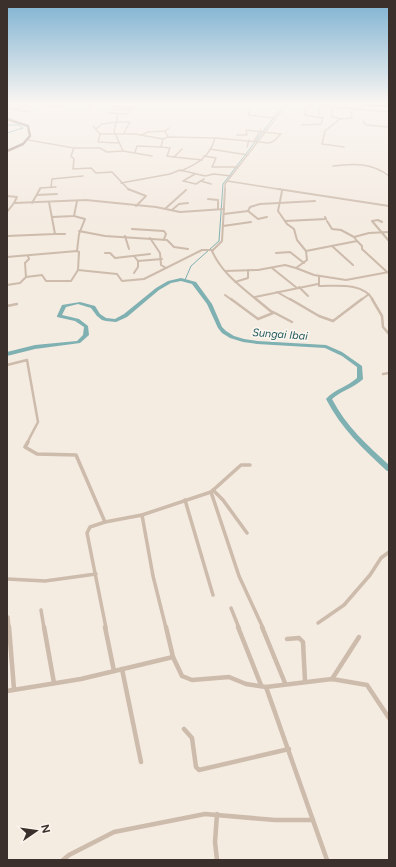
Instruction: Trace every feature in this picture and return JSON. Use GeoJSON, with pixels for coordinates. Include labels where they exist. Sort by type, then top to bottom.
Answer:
{"type":"FeatureCollection","features":[{"type":"Feature","properties":{"kind":"street"},"geometry":{"type":"LineString","coordinates":[[7,151],[19,144]]}},
{"type":"Feature","properties":{"kind":"street"},"geometry":{"type":"LineString","coordinates":[[48,144],[74,148],[100,148],[110,152],[135,152],[152,156]]}},
{"type":"Feature","properties":{"kind":"street"},"geometry":{"type":"LineString","coordinates":[[120,144],[123,151]]}},
{"type":"Feature","properties":{"kind":"street"},"geometry":{"type":"LineString","coordinates":[[121,183],[181,170],[198,164],[212,144]]}},
{"type":"Feature","properties":{"kind":"street"},"geometry":{"type":"LineString","coordinates":[[78,270],[101,271],[107,274],[116,274],[122,281],[144,280],[198,252],[211,249],[222,241],[225,185],[254,144]]}},
{"type":"Feature","properties":{"kind":"street"},"geometry":{"type":"LineString","coordinates":[[325,144],[344,147]]}},
{"type":"Feature","properties":{"kind":"street"},"geometry":{"type":"LineString","coordinates":[[135,152],[138,146],[170,148],[167,156],[202,160]]}},
{"type":"Feature","properties":{"kind":"street"},"geometry":{"type":"LineString","coordinates":[[74,148],[71,156],[74,159],[74,169],[91,168],[96,173],[112,172],[130,191],[146,196],[136,206]]}},
{"type":"Feature","properties":{"kind":"street"},"geometry":{"type":"LineString","coordinates":[[174,157],[182,149]]}},
{"type":"Feature","properties":{"kind":"street"},"geometry":{"type":"LineString","coordinates":[[210,149],[248,154]]}},
{"type":"Feature","properties":{"kind":"street"},"geometry":{"type":"LineString","coordinates":[[242,154],[244,150]]}},
{"type":"Feature","properties":{"kind":"street"},"geometry":{"type":"LineString","coordinates":[[204,156],[216,158],[212,167],[237,167]]}},
{"type":"Feature","properties":{"kind":"street"},"geometry":{"type":"LineString","coordinates":[[333,166],[360,164],[383,171],[389,176]]}},
{"type":"Feature","properties":{"kind":"street"},"geometry":{"type":"LineString","coordinates":[[181,170],[205,176],[214,174],[231,176]]}},
{"type":"Feature","properties":{"kind":"street"},"geometry":{"type":"LineString","coordinates":[[195,174],[183,181],[195,184],[204,179]]}},
{"type":"Feature","properties":{"kind":"street"},"geometry":{"type":"LineString","coordinates":[[51,187],[52,179],[83,176]]}},
{"type":"Feature","properties":{"kind":"street"},"geometry":{"type":"LineString","coordinates":[[201,181],[211,184]]}},
{"type":"Feature","properties":{"kind":"street"},"geometry":{"type":"LineString","coordinates":[[227,181],[282,191],[389,206]]}},
{"type":"Feature","properties":{"kind":"street"},"geometry":{"type":"LineString","coordinates":[[32,203],[40,188],[56,188]]}},
{"type":"Feature","properties":{"kind":"street"},"geometry":{"type":"LineString","coordinates":[[166,208],[186,190]]}},
{"type":"Feature","properties":{"kind":"street"},"geometry":{"type":"LineString","coordinates":[[282,191],[278,210],[285,221],[293,228],[297,240],[306,251],[308,258],[304,264],[296,268]]}},
{"type":"Feature","properties":{"kind":"street"},"geometry":{"type":"LineString","coordinates":[[37,195],[57,194]]}},
{"type":"Feature","properties":{"kind":"street"},"geometry":{"type":"LineString","coordinates":[[7,196],[17,197],[8,210]]}},
{"type":"Feature","properties":{"kind":"street"},"geometry":{"type":"LineString","coordinates":[[208,199],[218,200],[219,209]]}},
{"type":"Feature","properties":{"kind":"street"},"geometry":{"type":"LineString","coordinates":[[14,203],[88,200],[166,208],[184,212],[223,209]]}},
{"type":"Feature","properties":{"kind":"street"},"geometry":{"type":"LineString","coordinates":[[74,216],[77,201]]}},
{"type":"Feature","properties":{"kind":"street"},"geometry":{"type":"LineString","coordinates":[[224,214],[248,211],[250,207],[260,204],[315,201]]}},
{"type":"Feature","properties":{"kind":"street"},"geometry":{"type":"LineString","coordinates":[[49,202],[54,234]]}},
{"type":"Feature","properties":{"kind":"street"},"geometry":{"type":"LineString","coordinates":[[172,210],[179,204],[188,203]]}},
{"type":"Feature","properties":{"kind":"street"},"geometry":{"type":"LineString","coordinates":[[248,211],[258,219],[267,217]]}},
{"type":"Feature","properties":{"kind":"street"},"geometry":{"type":"LineString","coordinates":[[7,286],[20,283],[26,277],[42,275],[46,280],[71,281],[78,270],[77,252],[80,231],[85,218],[74,216],[52,217]]}},
{"type":"Feature","properties":{"kind":"street"},"geometry":{"type":"LineString","coordinates":[[285,221],[326,219],[325,216]]}},
{"type":"Feature","properties":{"kind":"street"},"geometry":{"type":"LineString","coordinates":[[382,222],[378,220],[372,221],[389,241]]}},
{"type":"Feature","properties":{"kind":"street"},"geometry":{"type":"LineString","coordinates":[[327,221],[328,225],[333,229],[340,230],[354,237],[362,246],[362,249],[388,272]]}},
{"type":"Feature","properties":{"kind":"street"},"geometry":{"type":"LineString","coordinates":[[223,226],[252,222]]}},
{"type":"Feature","properties":{"kind":"street"},"geometry":{"type":"LineString","coordinates":[[39,235],[40,229]]}},
{"type":"Feature","properties":{"kind":"street"},"geometry":{"type":"LineString","coordinates":[[132,229],[164,231],[166,234],[164,239]]}},
{"type":"Feature","properties":{"kind":"street"},"geometry":{"type":"LineString","coordinates":[[80,231],[105,236],[164,239],[169,241],[174,247],[188,249]]}},
{"type":"Feature","properties":{"kind":"street"},"geometry":{"type":"LineString","coordinates":[[354,237],[364,234],[389,232]]}},
{"type":"Feature","properties":{"kind":"street"},"geometry":{"type":"LineString","coordinates":[[7,236],[65,234]]}},
{"type":"Feature","properties":{"kind":"street"},"geometry":{"type":"LineString","coordinates":[[125,236],[129,249]]}},
{"type":"Feature","properties":{"kind":"street"},"geometry":{"type":"LineString","coordinates":[[150,238],[161,253],[161,265],[166,268]]}},
{"type":"Feature","properties":{"kind":"street"},"geometry":{"type":"LineString","coordinates":[[306,251],[356,241]]}},
{"type":"Feature","properties":{"kind":"street"},"geometry":{"type":"LineString","coordinates":[[332,246],[353,265]]}},
{"type":"Feature","properties":{"kind":"street"},"geometry":{"type":"LineString","coordinates":[[211,249],[217,262],[235,282],[273,312],[292,322]]}},
{"type":"Feature","properties":{"kind":"street"},"geometry":{"type":"LineString","coordinates":[[7,257],[28,256],[58,250],[77,252]]}},
{"type":"Feature","properties":{"kind":"street"},"geometry":{"type":"LineString","coordinates":[[276,253],[290,252],[304,264]]}},
{"type":"Feature","properties":{"kind":"street"},"geometry":{"type":"LineString","coordinates":[[105,253],[110,253],[114,257],[150,254]]}},
{"type":"Feature","properties":{"kind":"street"},"geometry":{"type":"LineString","coordinates":[[26,277],[25,263],[29,259],[28,256]]}},
{"type":"Feature","properties":{"kind":"street"},"geometry":{"type":"LineString","coordinates":[[134,256],[138,261],[138,267],[134,273]]}},
{"type":"Feature","properties":{"kind":"street"},"geometry":{"type":"LineString","coordinates":[[138,261],[162,259]]}},
{"type":"Feature","properties":{"kind":"street"},"geometry":{"type":"LineString","coordinates":[[225,271],[272,268],[285,265],[319,276],[349,280],[388,272]]}},
{"type":"Feature","properties":{"kind":"street"},"geometry":{"type":"LineString","coordinates":[[272,268],[308,296]]}},
{"type":"Feature","properties":{"kind":"street"},"geometry":{"type":"LineString","coordinates":[[235,282],[248,278],[248,270]]}},
{"type":"Feature","properties":{"kind":"street"},"geometry":{"type":"LineString","coordinates":[[318,284],[319,276]]}},
{"type":"Feature","properties":{"kind":"street"},"geometry":{"type":"LineString","coordinates":[[349,280],[356,287],[369,294],[382,316],[383,327],[389,334]]}},
{"type":"Feature","properties":{"kind":"street"},"geometry":{"type":"LineString","coordinates":[[255,297],[318,284],[319,286],[326,287],[356,287]]}},
{"type":"Feature","properties":{"kind":"street"},"geometry":{"type":"LineString","coordinates":[[277,292],[318,316],[333,321],[369,294]]}},
{"type":"Feature","properties":{"kind":"street"},"geometry":{"type":"LineString","coordinates":[[224,295],[258,319],[269,316],[273,312]]}},
{"type":"Feature","properties":{"kind":"street"},"geometry":{"type":"LineString","coordinates":[[7,306],[17,304]]}},
{"type":"Feature","properties":{"kind":"street"},"geometry":{"type":"LineString","coordinates":[[8,364],[27,360],[29,368],[38,422],[25,447],[34,453],[48,456],[76,455],[105,522]]}},
{"type":"Feature","properties":{"kind":"street"},"geometry":{"type":"LineString","coordinates":[[384,374],[389,373]]}},
{"type":"Feature","properties":{"kind":"street"},"geometry":{"type":"LineString","coordinates":[[114,671],[87,531],[90,527],[105,522],[142,515],[212,491],[217,484],[241,466],[250,465]]}},
{"type":"Feature","properties":{"kind":"street"},"geometry":{"type":"LineString","coordinates":[[212,491],[223,500],[247,533]]}},
{"type":"Feature","properties":{"kind":"street"},"geometry":{"type":"LineString","coordinates":[[212,491],[239,576],[256,611],[285,683]]}},
{"type":"Feature","properties":{"kind":"street"},"geometry":{"type":"LineString","coordinates":[[185,500],[213,595]]}},
{"type":"Feature","properties":{"kind":"street"},"geometry":{"type":"LineString","coordinates":[[142,515],[153,576],[173,657],[182,676],[189,680],[196,681],[229,677],[246,684],[266,687],[285,683],[332,679],[367,685],[372,690],[389,718]]}},
{"type":"Feature","properties":{"kind":"street"},"geometry":{"type":"LineString","coordinates":[[318,623],[344,605],[370,575],[381,558],[389,552]]}},
{"type":"Feature","properties":{"kind":"street"},"geometry":{"type":"LineString","coordinates":[[7,579],[45,581],[96,574]]}},
{"type":"Feature","properties":{"kind":"street"},"geometry":{"type":"LineString","coordinates":[[231,608],[261,686]]}},
{"type":"Feature","properties":{"kind":"street"},"geometry":{"type":"LineString","coordinates":[[41,610],[54,683]]}},
{"type":"Feature","properties":{"kind":"street"},"geometry":{"type":"LineString","coordinates":[[8,617],[14,689]]}},
{"type":"Feature","properties":{"kind":"street"},"geometry":{"type":"LineString","coordinates":[[332,679],[344,658],[359,637]]}},
{"type":"Feature","properties":{"kind":"street"},"geometry":{"type":"LineString","coordinates":[[287,639],[299,638],[303,642],[305,681]]}},
{"type":"Feature","properties":{"kind":"street"},"geometry":{"type":"LineString","coordinates":[[7,691],[114,671],[173,657]]}},
{"type":"Feature","properties":{"kind":"street"},"geometry":{"type":"LineString","coordinates":[[122,669],[141,762]]}},
{"type":"Feature","properties":{"kind":"street"},"geometry":{"type":"LineString","coordinates":[[266,687],[327,860]]}},
{"type":"Feature","properties":{"kind":"street"},"geometry":{"type":"LineString","coordinates":[[184,729],[192,738],[196,767],[199,770],[289,749]]}},
{"type":"Feature","properties":{"kind":"street"},"geometry":{"type":"LineString","coordinates":[[63,860],[68,855],[114,832],[205,814],[275,820],[313,820]]}},
{"type":"Feature","properties":{"kind":"street"},"geometry":{"type":"LineString","coordinates":[[217,814],[215,842],[217,860]]}},
{"type":"Feature","properties":{"kind":"waterway"},"geometry":{"type":"LineString","coordinates":[[185,280],[191,266],[219,241],[223,184],[253,144]]}},
{"type":"Feature","properties":{"kind":"waterway","name":"Sungai Ibai"},"geometry":{"type":"LineString","coordinates":[[7,354],[35,347],[78,342],[86,335],[86,326],[77,320],[59,316],[64,306],[78,303],[93,307],[104,319],[116,320],[136,308],[158,289],[169,282],[181,280],[194,283],[212,307],[220,327],[224,332],[232,337],[272,344],[326,347],[344,355],[360,367],[360,379],[356,383],[337,392],[329,399],[334,409],[348,428],[363,445],[389,469]]}}]}
